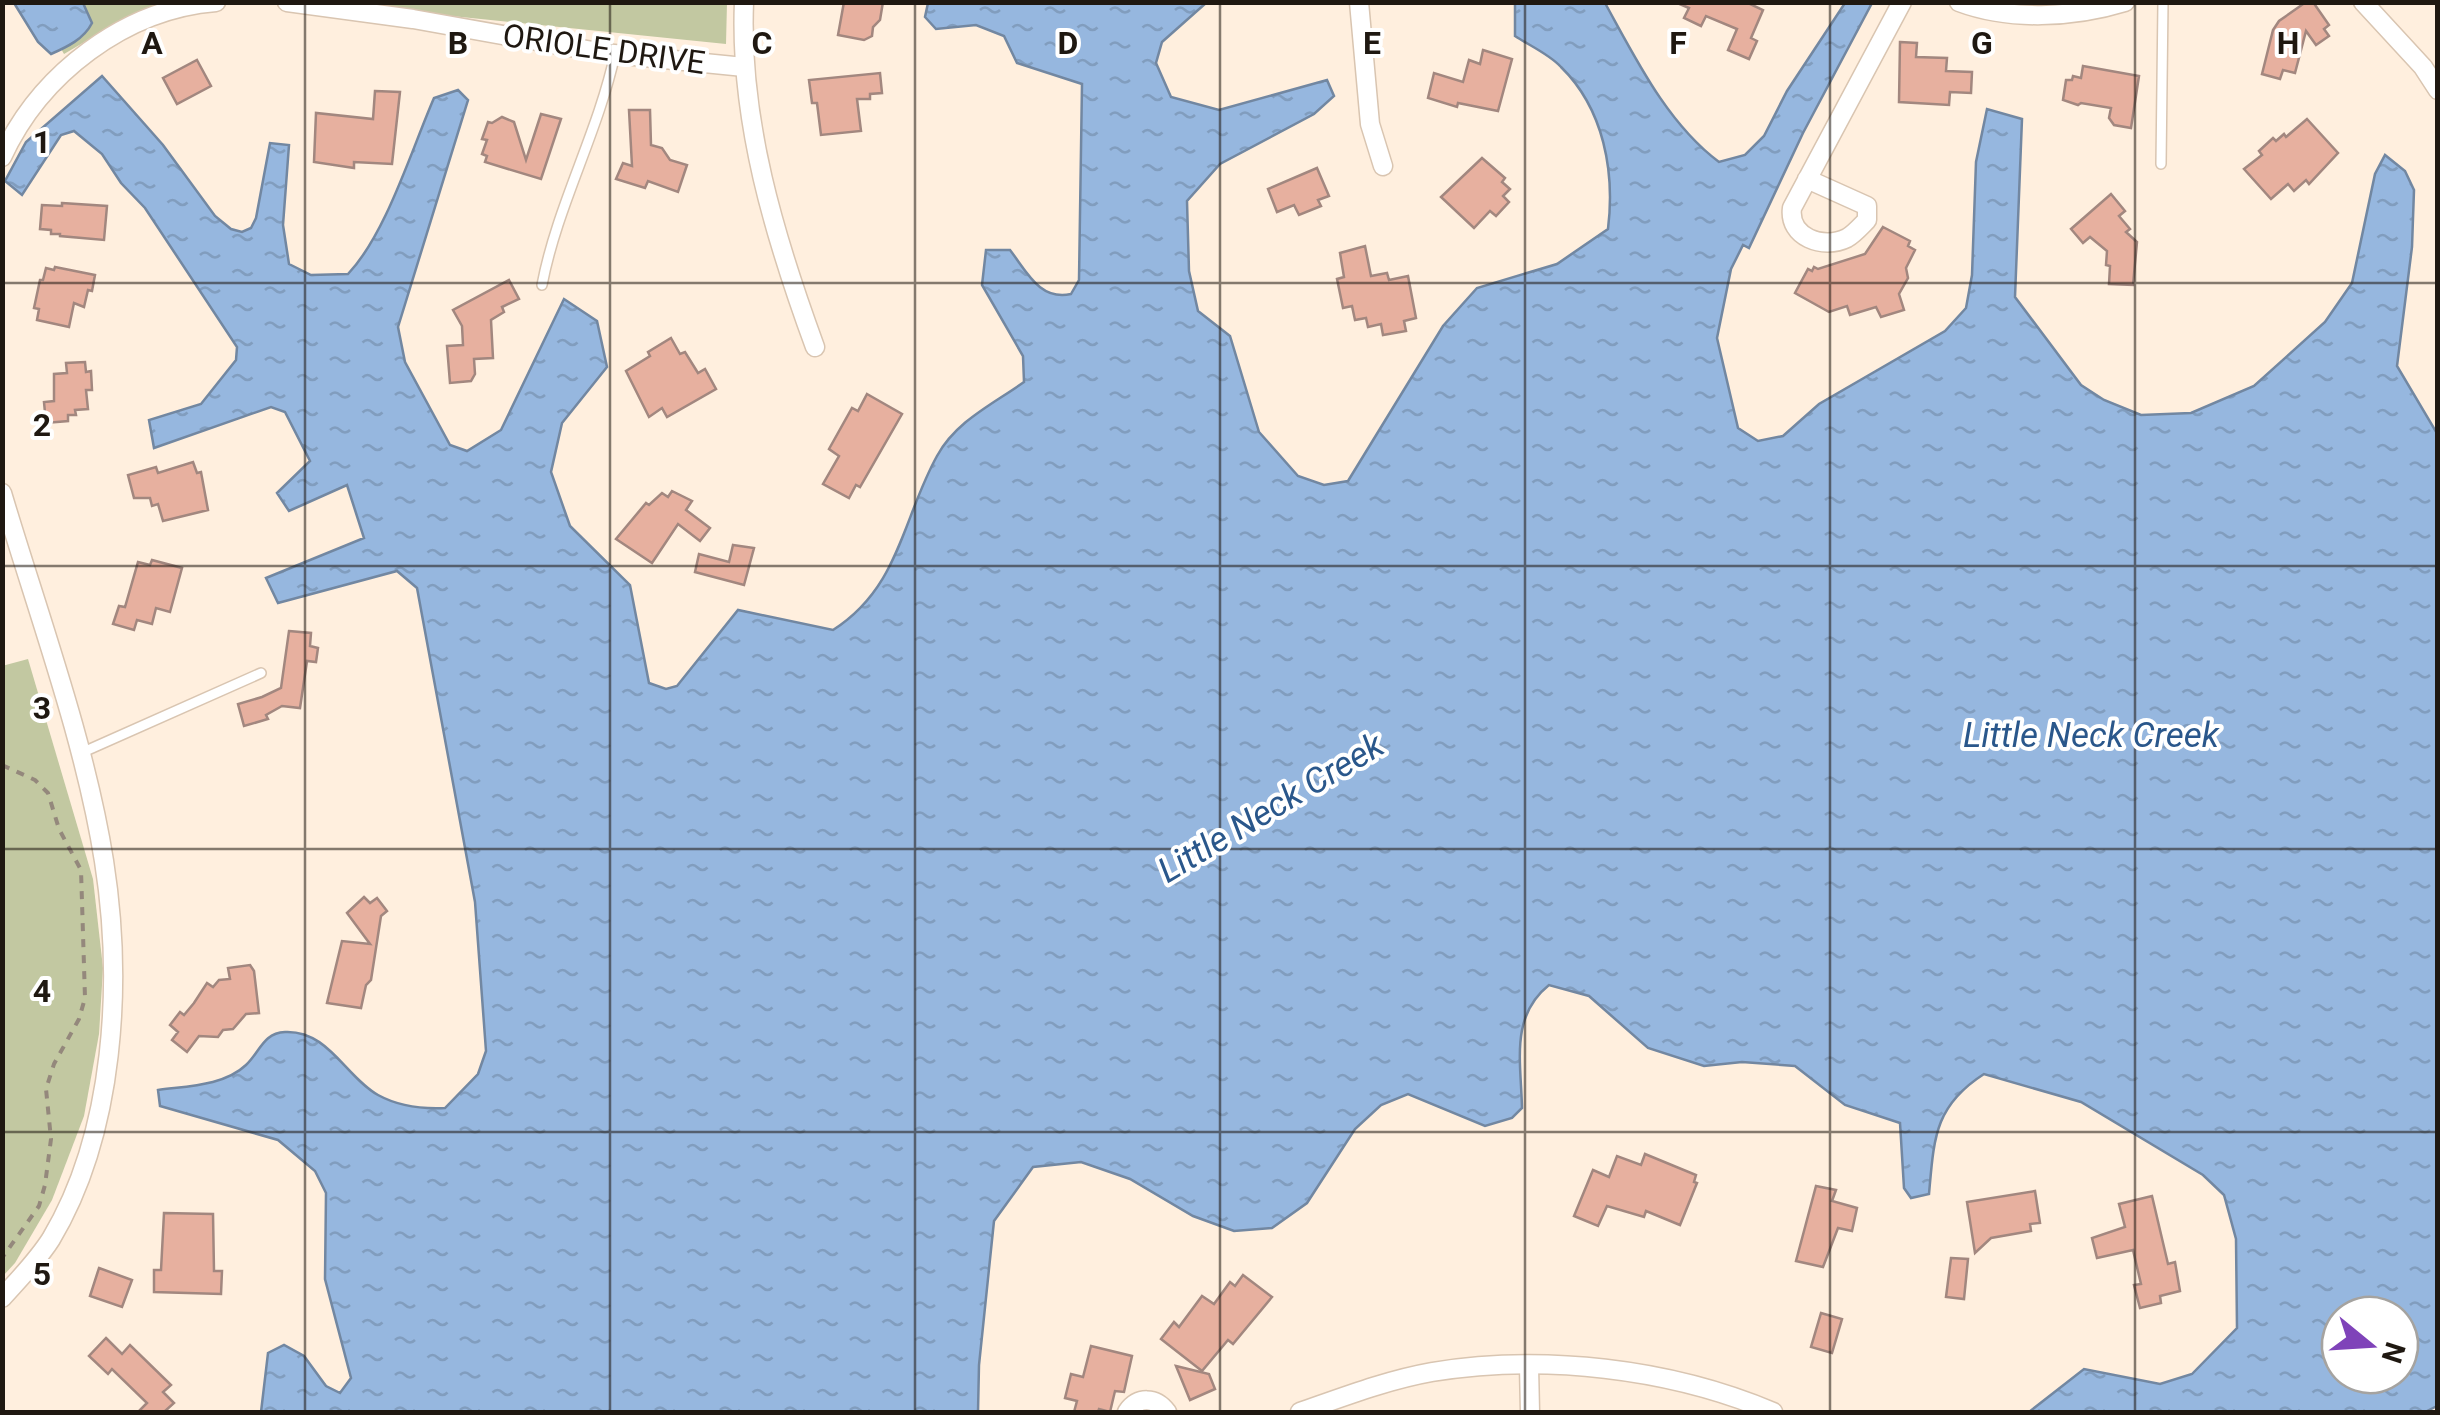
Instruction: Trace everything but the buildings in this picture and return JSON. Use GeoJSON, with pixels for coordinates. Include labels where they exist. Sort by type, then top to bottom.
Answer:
{"type":"FeatureCollection","features":[{"type":"Feature","properties":{"kind":"street"},"geometry":{"type":"LineString","coordinates":[[2,157],[47,90],[63,72],[93,50],[163,12],[216,2]]}},
{"type":"Feature","properties":{"kind":"street","name":"ORIOLE DRIVE"},"geometry":{"type":"LineString","coordinates":[[287,2],[615,54],[744,67]]}},
{"type":"Feature","properties":{"kind":"street"},"geometry":{"type":"LineString","coordinates":[[744,2],[744,67],[766,193],[788,279],[815,347]]}},
{"type":"Feature","properties":{"kind":"street"},"geometry":{"type":"LineString","coordinates":[[1359,2],[1370,124],[1383,166]]}},
{"type":"Feature","properties":{"kind":"street"},"geometry":{"type":"LineString","coordinates":[[1807,179],[1902,2]]}},
{"type":"Feature","properties":{"kind":"street"},"geometry":{"type":"LineString","coordinates":[[1959,2],[1980,10],[2031,15],[2107,8],[2125,2]]}},
{"type":"Feature","properties":{"kind":"street"},"geometry":{"type":"LineString","coordinates":[[2364,2],[2438,90]]}},
{"type":"Feature","properties":{"kind":"street"},"geometry":{"type":"LineString","coordinates":[[2,493],[79,754],[103,858],[110,910],[111,1029],[103,1104],[80,1178],[63,1217],[32,1265],[2,1298]]}},
{"type":"Feature","properties":{"kind":"street"},"geometry":{"type":"LineString","coordinates":[[1300,1412],[1428,1373],[1469,1367],[1530,1366],[1620,1371],[1745,1401],[1773,1412]]}},
{"type":"Feature","properties":{"kind":"street"},"geometry":{"type":"LineString","coordinates":[[1530,1366],[1530,1412]]}},
{"type":"Feature","properties":{"kind":"street"},"geometry":{"type":"LineString","coordinates":[[1128,1412],[1140,1400],[1150,1400],[1168,1412]]}},
{"type":"Feature","properties":{"kind":"lane"},"geometry":{"type":"LineString","coordinates":[[2161,164],[2163,2]]}},
{"type":"Feature","properties":{"kind":"lane"},"geometry":{"type":"LineString","coordinates":[[542,286],[548,256],[615,54]]}},
{"type":"Feature","properties":{"kind":"lane"},"geometry":{"type":"LineString","coordinates":[[79,754],[261,672]]}},
{"type":"Feature","properties":{"kind":"path"},"geometry":{"type":"LineString","coordinates":[[2,765],[35,780],[48,793],[58,829],[82,870],[84,998],[79,1019],[54,1064],[46,1089],[51,1139],[46,1186],[30,1220],[2,1258]]}},
{"type":"Feature","properties":{"kind":"green space"},"geometry":{"type":"Polygon","coordinates":[[[35,3],[186,3],[122,20],[64,54],[35,3]]]}},
{"type":"Feature","properties":{"kind":"green space"},"geometry":{"type":"Polygon","coordinates":[[[307,3],[727,3],[726,44],[335,4],[307,3]]]}},
{"type":"Feature","properties":{"kind":"green space"},"geometry":{"type":"Polygon","coordinates":[[[28,659],[93,879],[103,968],[99,1034],[84,1116],[52,1200],[15,1263],[3,1276],[2,666],[28,659]]]}},
{"type":"Feature","properties":{"kind":"water"},"geometry":{"type":"Polygon","coordinates":[[[14,3],[83,3],[92,23],[80,38],[51,54],[38,42],[14,3]]]}},
{"type":"Feature","properties":{"kind":"water","name":"Little Neck Creek"},"geometry":{"type":"Polygon","coordinates":[[[928,3],[1206,3],[1162,42],[1156,63],[1171,97],[1219,110],[1327,80],[1334,96],[1314,114],[1220,164],[1187,201],[1189,271],[1198,311],[1230,336],[1259,432],[1298,476],[1324,485],[1348,481],[1443,326],[1477,288],[1557,264],[1608,229],[1608,164],[1597,122],[1576,84],[1561,67],[1515,36],[1515,3],[1605,3],[1668,109],[1719,162],[1745,155],[1764,136],[1787,91],[1845,3],[1872,3],[1803,133],[1749,248],[1743,245],[1731,269],[1717,338],[1738,428],[1758,441],[1783,436],[1819,404],[1945,331],[1966,308],[1972,275],[1976,162],[1987,109],[2022,119],[2015,297],[2081,385],[2104,400],[2141,415],[2191,413],[2254,386],[2325,322],[2352,283],[2375,174],[2385,155],[2405,171],[2414,190],[2412,247],[2397,366],[2438,435],[2437,1406],[2425,1412],[2029,1412],[2084,1369],[2160,1384],[2192,1374],[2237,1328],[2236,1239],[2224,1195],[2203,1175],[2081,1102],[1984,1074],[1955,1099],[1940,1125],[1929,1194],[1911,1198],[1904,1188],[1900,1123],[1845,1105],[1795,1066],[1742,1062],[1704,1066],[1648,1048],[1589,996],[1549,985],[1537,997],[1523,1025],[1522,1108],[1512,1118],[1485,1126],[1408,1094],[1381,1105],[1355,1129],[1307,1203],[1272,1228],[1234,1231],[1193,1216],[1130,1179],[1081,1162],[1033,1167],[994,1221],[978,1412],[261,1412],[268,1353],[284,1345],[304,1356],[326,1386],[340,1393],[351,1378],[325,1279],[326,1193],[315,1171],[278,1140],[160,1106],[158,1090],[227,1077],[246,1065],[267,1039],[285,1032],[313,1038],[366,1087],[402,1104],[445,1108],[478,1074],[486,1051],[475,902],[417,588],[397,571],[278,603],[266,578],[364,538],[347,485],[289,511],[277,493],[310,461],[285,412],[271,407],[154,448],[149,420],[201,404],[236,360],[237,347],[145,208],[121,183],[102,154],[74,131],[61,135],[22,195],[5,181],[26,142],[102,76],[163,145],[215,216],[231,229],[242,232],[251,228],[256,218],[270,143],[289,145],[283,225],[289,264],[311,275],[348,274],[386,215],[434,98],[458,90],[468,100],[398,327],[405,362],[450,445],[467,451],[501,430],[564,299],[597,321],[607,367],[562,423],[551,472],[570,526],[630,585],[649,683],[666,689],[677,686],[738,610],[833,630],[873,594],[945,444],[976,414],[1024,382],[1023,356],[982,285],[986,250],[1010,250],[1035,283],[1051,293],[1071,294],[1079,280],[1082,84],[1017,63],[1004,36],[976,25],[936,29],[925,17],[928,3]]]}}]}
